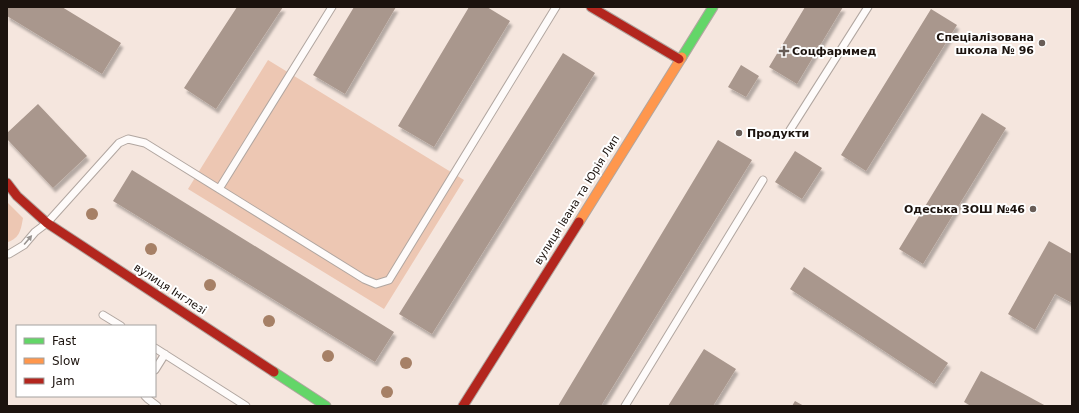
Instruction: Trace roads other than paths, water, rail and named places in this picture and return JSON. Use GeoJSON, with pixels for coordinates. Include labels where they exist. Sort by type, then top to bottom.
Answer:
{"type":"FeatureCollection","features":[{"type":"Feature","properties":{"kind":"street"},"geometry":{"type":"LineString","coordinates":[[591,7],[679,59]]}},
{"type":"Feature","properties":{"kind":"street","name":"вулиця Івана та Юрія Лип"},"geometry":{"type":"LineString","coordinates":[[463,406],[679,59],[713,7]]}},
{"type":"Feature","properties":{"kind":"street","name":"вулиця Інглезі"},"geometry":{"type":"LineString","coordinates":[[7,183],[17,196],[47,223],[326,406]]}},
{"type":"Feature","properties":{"kind":"lane"},"geometry":{"type":"LineString","coordinates":[[219,189],[332,7]]}},
{"type":"Feature","properties":{"kind":"lane"},"geometry":{"type":"LineString","coordinates":[[8,256],[24,245],[35,232],[47,223],[119,143],[128,139],[145,143],[364,279],[376,284],[389,280],[556,7]]}},
{"type":"Feature","properties":{"kind":"lane"},"geometry":{"type":"LineString","coordinates":[[790,130],[868,7]]}},
{"type":"Feature","properties":{"kind":"lane"},"geometry":{"type":"LineString","coordinates":[[625,406],[763,180]]}},
{"type":"Feature","properties":{"kind":"lane"},"geometry":{"type":"LineString","coordinates":[[103,315],[119,325]]}},
{"type":"Feature","properties":{"kind":"lane"},"geometry":{"type":"LineString","coordinates":[[156,349],[246,406]]}},
{"type":"Feature","properties":{"kind":"lane"},"geometry":{"type":"LineString","coordinates":[[156,368],[165,354]]}},
{"type":"Feature","properties":{"kind":"lane"},"geometry":{"type":"LineString","coordinates":[[146,397],[157,406]]}},
{"type":"Feature","properties":{"kind":"place","name":"Спеціалізована школа № 96"},"geometry":{"type":"Point","coordinates":[1042,43]}},
{"type":"Feature","properties":{"kind":"place","name":"Соцфарммед"},"geometry":{"type":"Point","coordinates":[784,51]}},
{"type":"Feature","properties":{"kind":"place","name":"Продукти"},"geometry":{"type":"Point","coordinates":[739,133]}},
{"type":"Feature","properties":{"kind":"place","name":"Одеська ЗОШ №46"},"geometry":{"type":"Point","coordinates":[1033,209]}}]}
